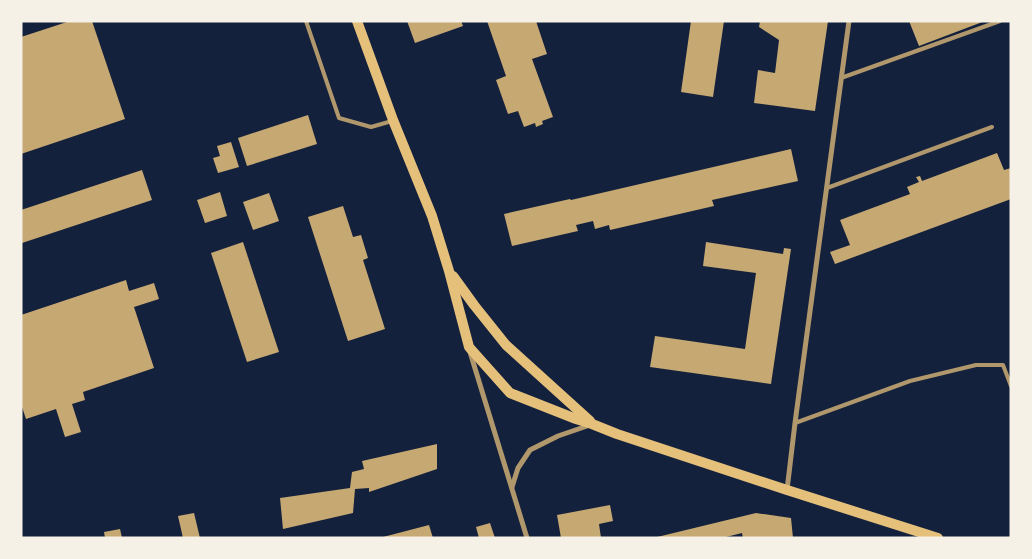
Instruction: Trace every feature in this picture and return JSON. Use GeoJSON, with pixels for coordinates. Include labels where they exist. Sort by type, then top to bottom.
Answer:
{"type":"FeatureCollection","features":[{"type":"Feature","properties":{"kind":"main road"},"geometry":{"type":"LineString","coordinates":[[357,21],[393,120],[432,216],[469,347],[510,393],[617,434],[938,538]]}},
{"type":"Feature","properties":{"kind":"main road"},"geometry":{"type":"LineString","coordinates":[[449,271],[506,345],[592,424]]}},
{"type":"Feature","properties":{"kind":"street"},"geometry":{"type":"LineString","coordinates":[[787,490],[849,21]]}},
{"type":"Feature","properties":{"kind":"street"},"geometry":{"type":"LineString","coordinates":[[469,347],[527,538]]}},
{"type":"Feature","properties":{"kind":"street"},"geometry":{"type":"LineString","coordinates":[[511,488],[518,468],[530,450],[558,436],[592,424]]}},
{"type":"Feature","properties":{"kind":"lane"},"geometry":{"type":"LineString","coordinates":[[306,21],[339,118],[371,126],[393,120]]}},
{"type":"Feature","properties":{"kind":"lane"},"geometry":{"type":"LineString","coordinates":[[841,78],[1000,21]]}},
{"type":"Feature","properties":{"kind":"lane"},"geometry":{"type":"LineString","coordinates":[[827,188],[992,127]]}},
{"type":"Feature","properties":{"kind":"lane"},"geometry":{"type":"LineString","coordinates":[[795,423],[910,381],[976,365],[1003,365],[1011,386]]}},
{"type":"Feature","properties":{"kind":"building"},"geometry":{"type":"Polygon","coordinates":[[[70,21],[92,21],[125,119],[21,154],[21,37],[70,21]]]}},
{"type":"Feature","properties":{"kind":"building"},"geometry":{"type":"Polygon","coordinates":[[[407,21],[461,21],[463,26],[415,43],[407,21]]]}},
{"type":"Feature","properties":{"kind":"building"},"geometry":{"type":"Polygon","coordinates":[[[487,21],[536,21],[547,54],[532,59],[553,117],[542,121],[543,124],[536,127],[535,123],[524,127],[518,111],[508,114],[496,80],[506,76],[487,21]]]}},
{"type":"Feature","properties":{"kind":"building"},"geometry":{"type":"Polygon","coordinates":[[[691,21],[724,21],[713,97],[681,92],[691,21]]]}},
{"type":"Feature","properties":{"kind":"building"},"geometry":{"type":"Polygon","coordinates":[[[760,21],[828,21],[815,111],[754,103],[758,70],[775,73],[779,40],[759,27],[760,21]]]}},
{"type":"Feature","properties":{"kind":"building"},"geometry":{"type":"Polygon","coordinates":[[[909,21],[985,21],[919,46],[909,21]]]}},
{"type":"Feature","properties":{"kind":"building"},"geometry":{"type":"Polygon","coordinates":[[[308,115],[317,144],[247,166],[238,138],[308,115]]]}},
{"type":"Feature","properties":{"kind":"building"},"geometry":{"type":"Polygon","coordinates":[[[231,142],[239,167],[218,173],[213,158],[220,156],[217,146],[231,142]]]}},
{"type":"Feature","properties":{"kind":"building"},"geometry":{"type":"Polygon","coordinates":[[[791,149],[798,181],[712,200],[714,206],[610,230],[609,225],[595,229],[593,221],[576,225],[578,231],[512,246],[504,214],[791,149]]]}},
{"type":"Feature","properties":{"kind":"building"},"geometry":{"type":"Polygon","coordinates":[[[997,153],[1004,170],[1011,168],[1011,199],[835,264],[830,252],[850,245],[840,220],[910,194],[907,187],[919,182],[916,177],[920,176],[922,181],[997,153]]]}},
{"type":"Feature","properties":{"kind":"building"},"geometry":{"type":"Polygon","coordinates":[[[142,170],[152,200],[22,243],[21,210],[142,170]]]}},
{"type":"Feature","properties":{"kind":"building"},"geometry":{"type":"Polygon","coordinates":[[[220,192],[227,216],[205,223],[197,200],[220,192]]]}},
{"type":"Feature","properties":{"kind":"building"},"geometry":{"type":"Polygon","coordinates":[[[269,193],[279,221],[253,230],[243,202],[269,193]]]}},
{"type":"Feature","properties":{"kind":"building"},"geometry":{"type":"Polygon","coordinates":[[[343,206],[353,237],[361,235],[368,258],[363,260],[385,329],[348,341],[308,217],[343,206]]]}},
{"type":"Feature","properties":{"kind":"building"},"geometry":{"type":"Polygon","coordinates":[[[243,242],[279,352],[247,362],[211,253],[243,242]]]}},
{"type":"Feature","properties":{"kind":"building"},"geometry":{"type":"Polygon","coordinates":[[[706,242],[783,254],[784,248],[791,249],[771,384],[650,367],[655,336],[745,349],[756,273],[703,266],[706,242]]]}},
{"type":"Feature","properties":{"kind":"building"},"geometry":{"type":"Polygon","coordinates":[[[126,280],[129,291],[154,283],[159,299],[134,307],[154,368],[83,392],[85,400],[72,404],[81,432],[65,437],[56,409],[26,419],[21,404],[21,315],[126,280]]]}},
{"type":"Feature","properties":{"kind":"building"},"geometry":{"type":"Polygon","coordinates":[[[437,444],[437,469],[369,492],[369,488],[355,489],[353,513],[283,529],[280,498],[350,488],[352,472],[364,469],[362,461],[437,444]]]}},
{"type":"Feature","properties":{"kind":"building"},"geometry":{"type":"Polygon","coordinates":[[[610,505],[613,521],[599,524],[601,538],[561,538],[557,515],[610,505]]]}},
{"type":"Feature","properties":{"kind":"building"},"geometry":{"type":"Polygon","coordinates":[[[194,513],[200,538],[183,538],[178,516],[194,513]]]}},
{"type":"Feature","properties":{"kind":"building"},"geometry":{"type":"Polygon","coordinates":[[[756,513],[791,518],[793,538],[743,538],[742,533],[722,538],[653,538],[756,513]]]}},
{"type":"Feature","properties":{"kind":"building"},"geometry":{"type":"Polygon","coordinates":[[[490,523],[495,538],[479,538],[476,527],[490,523]]]}},
{"type":"Feature","properties":{"kind":"building"},"geometry":{"type":"Polygon","coordinates":[[[429,525],[433,538],[383,538],[383,537],[429,525]]]}},
{"type":"Feature","properties":{"kind":"building"},"geometry":{"type":"Polygon","coordinates":[[[120,529],[122,538],[105,538],[104,532],[120,529]]]}}]}
